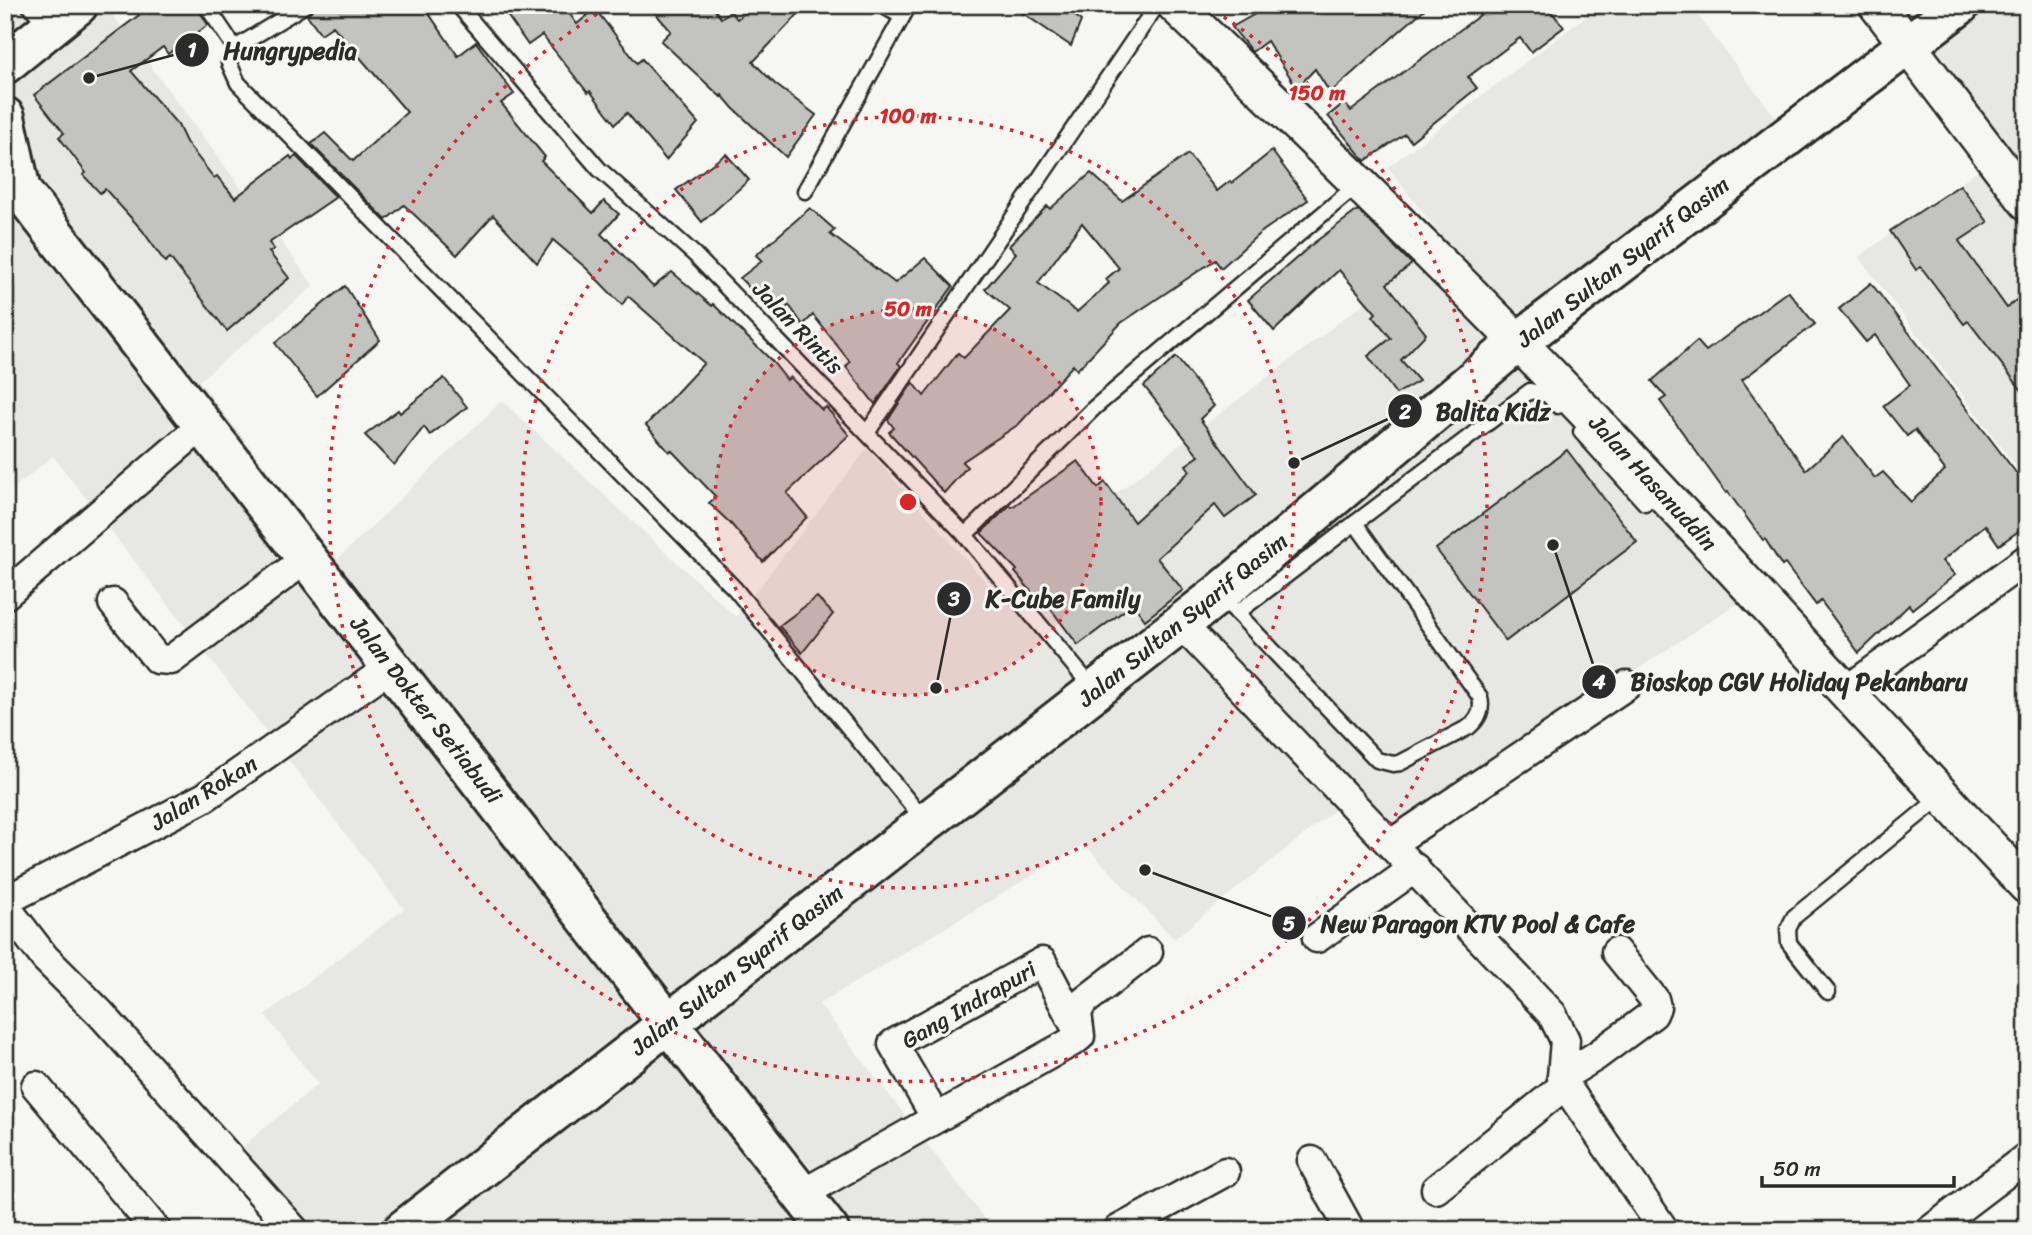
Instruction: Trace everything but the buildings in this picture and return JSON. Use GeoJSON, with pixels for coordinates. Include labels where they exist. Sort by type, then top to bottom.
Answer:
{"type":"FeatureCollection","features":[{"type":"Feature","properties":{"kind":"main road","name":"Jalan Sultan Syarif Qasim"},"geometry":{"type":"LineString","coordinates":[[403,1230],[1181,624],[1228,603],[1518,342],[1959,5]]}},
{"type":"Feature","properties":{"kind":"main road"},"geometry":{"type":"LineString","coordinates":[[5,64],[52,13]]}},
{"type":"Feature","properties":{"kind":"main road","name":"Jalan Dokter Setiabudi"},"geometry":{"type":"LineString","coordinates":[[5,117],[13,187],[392,666],[829,1230]]}},
{"type":"Feature","properties":{"kind":"street","name":"Jalan Hasanuddin"},"geometry":{"type":"LineString","coordinates":[[1175,5],[1518,342],[1847,690],[1941,796],[2027,887]]}},
{"type":"Feature","properties":{"kind":"street"},"geometry":{"type":"LineString","coordinates":[[1877,5],[2027,202]]}},
{"type":"Feature","properties":{"kind":"street"},"geometry":{"type":"LineString","coordinates":[[5,595],[203,425]]}},
{"type":"Feature","properties":{"kind":"street"},"geometry":{"type":"LineString","coordinates":[[113,603],[157,659],[171,660],[307,558]]}},
{"type":"Feature","properties":{"kind":"street"},"geometry":{"type":"LineString","coordinates":[[1847,690],[2027,559]]}},
{"type":"Feature","properties":{"kind":"street"},"geometry":{"type":"LineString","coordinates":[[1181,624],[1552,1014],[1565,1040],[1563,1081],[1664,1230]]}},
{"type":"Feature","properties":{"kind":"street","name":"Jalan Rokan"},"geometry":{"type":"LineString","coordinates":[[5,903],[205,797],[392,666]]}},
{"type":"Feature","properties":{"kind":"street"},"geometry":{"type":"LineString","coordinates":[[1391,844],[1627,685]]}},
{"type":"Feature","properties":{"kind":"street"},"geometry":{"type":"LineString","coordinates":[[1317,938],[1415,868]]}},
{"type":"Feature","properties":{"kind":"street"},"geometry":{"type":"LineString","coordinates":[[5,903],[45,958],[101,1014],[294,1230]]}},
{"type":"Feature","properties":{"kind":"street"},"geometry":{"type":"LineString","coordinates":[[802,1194],[1080,1036],[1077,1013],[1082,1003],[1148,952]]}},
{"type":"Feature","properties":{"kind":"street"},"geometry":{"type":"LineString","coordinates":[[1436,1189],[1563,1081],[1653,1014],[1656,1007],[1654,999],[1616,952]]}},
{"type":"Feature","properties":{"kind":"street","name":"Gang Indrapuri"},"geometry":{"type":"LineString","coordinates":[[936,1118],[893,1044],[1042,962],[1080,1036]]}},
{"type":"Feature","properties":{"kind":"street"},"geometry":{"type":"LineString","coordinates":[[36,1086],[156,1230]]}},
{"type":"Feature","properties":{"kind":"street"},"geometry":{"type":"LineString","coordinates":[[1931,1230],[2027,1157]]}},
{"type":"Feature","properties":{"kind":"street"},"geometry":{"type":"LineString","coordinates":[[1312,1161],[1350,1230]]}},
{"type":"Feature","properties":{"kind":"street"},"geometry":{"type":"LineString","coordinates":[[1118,1230],[1225,1172]]}},
{"type":"Feature","properties":{"kind":"lane"},"geometry":{"type":"LineString","coordinates":[[206,5],[235,48]]}},
{"type":"Feature","properties":{"kind":"lane"},"geometry":{"type":"LineString","coordinates":[[304,5],[235,48],[229,63],[238,83],[735,589],[927,822]]}},
{"type":"Feature","properties":{"kind":"lane","name":"Jalan Rintis"},"geometry":{"type":"LineString","coordinates":[[458,5],[599,169],[694,254],[965,535],[1096,691]]}},
{"type":"Feature","properties":{"kind":"lane"},"geometry":{"type":"LineString","coordinates":[[805,191],[905,11],[882,5]]}},
{"type":"Feature","properties":{"kind":"lane"},"geometry":{"type":"LineString","coordinates":[[867,433],[1157,5]]}},
{"type":"Feature","properties":{"kind":"lane"},"geometry":{"type":"LineString","coordinates":[[965,535],[1094,408],[1359,183]]}},
{"type":"Feature","properties":{"kind":"lane"},"geometry":{"type":"LineString","coordinates":[[1355,523],[1480,697],[1481,711],[1469,727],[1400,764],[1377,760],[1228,603],[1355,523],[1531,391],[1539,391],[1548,396],[1645,503]]}},
{"type":"Feature","properties":{"kind":"lane"},"geometry":{"type":"LineString","coordinates":[[1828,992],[1789,943],[1788,929],[1794,917],[1941,796]]}},
{"type":"Feature","properties":{"kind":"shaded area"},"geometry":{"type":"Polygon","coordinates":[[[5,5],[105,5],[314,286],[199,381],[337,560],[502,401],[736,617],[867,449],[992,589],[1420,260],[1740,601],[1377,843],[1337,808],[1174,939],[1084,844],[819,1004],[993,1230],[285,1230],[223,1163],[318,1084],[265,1015],[404,909],[53,456],[5,495],[5,5]]]}},
{"type":"Feature","properties":{"kind":"shaded area"},"geometry":{"type":"Polygon","coordinates":[[[1601,5],[1690,5],[1776,118],[1507,322],[1388,167],[1601,5]]]}},
{"type":"Feature","properties":{"kind":"shaded area"},"geometry":{"type":"Polygon","coordinates":[[[1867,5],[2027,5],[2027,481],[1859,257],[1993,159],[1867,5]]]}},
{"type":"Feature","properties":{"kind":"place","name":"Hungrypedia"},"geometry":{"type":"Point","coordinates":[89,78]}},
{"type":"Feature","properties":{"kind":"place","name":"Balita Kidz"},"geometry":{"type":"Point","coordinates":[1294,463]}},
{"type":"Feature","properties":{"kind":"place","name":"Bioskop CGV Holiday Pekanbaru"},"geometry":{"type":"Point","coordinates":[1553,545]}},
{"type":"Feature","properties":{"kind":"place","name":"K-Cube Family"},"geometry":{"type":"Point","coordinates":[936,688]}},
{"type":"Feature","properties":{"kind":"place","name":"New Paragon KTV Pool & Cafe"},"geometry":{"type":"Point","coordinates":[1145,870]}}]}
